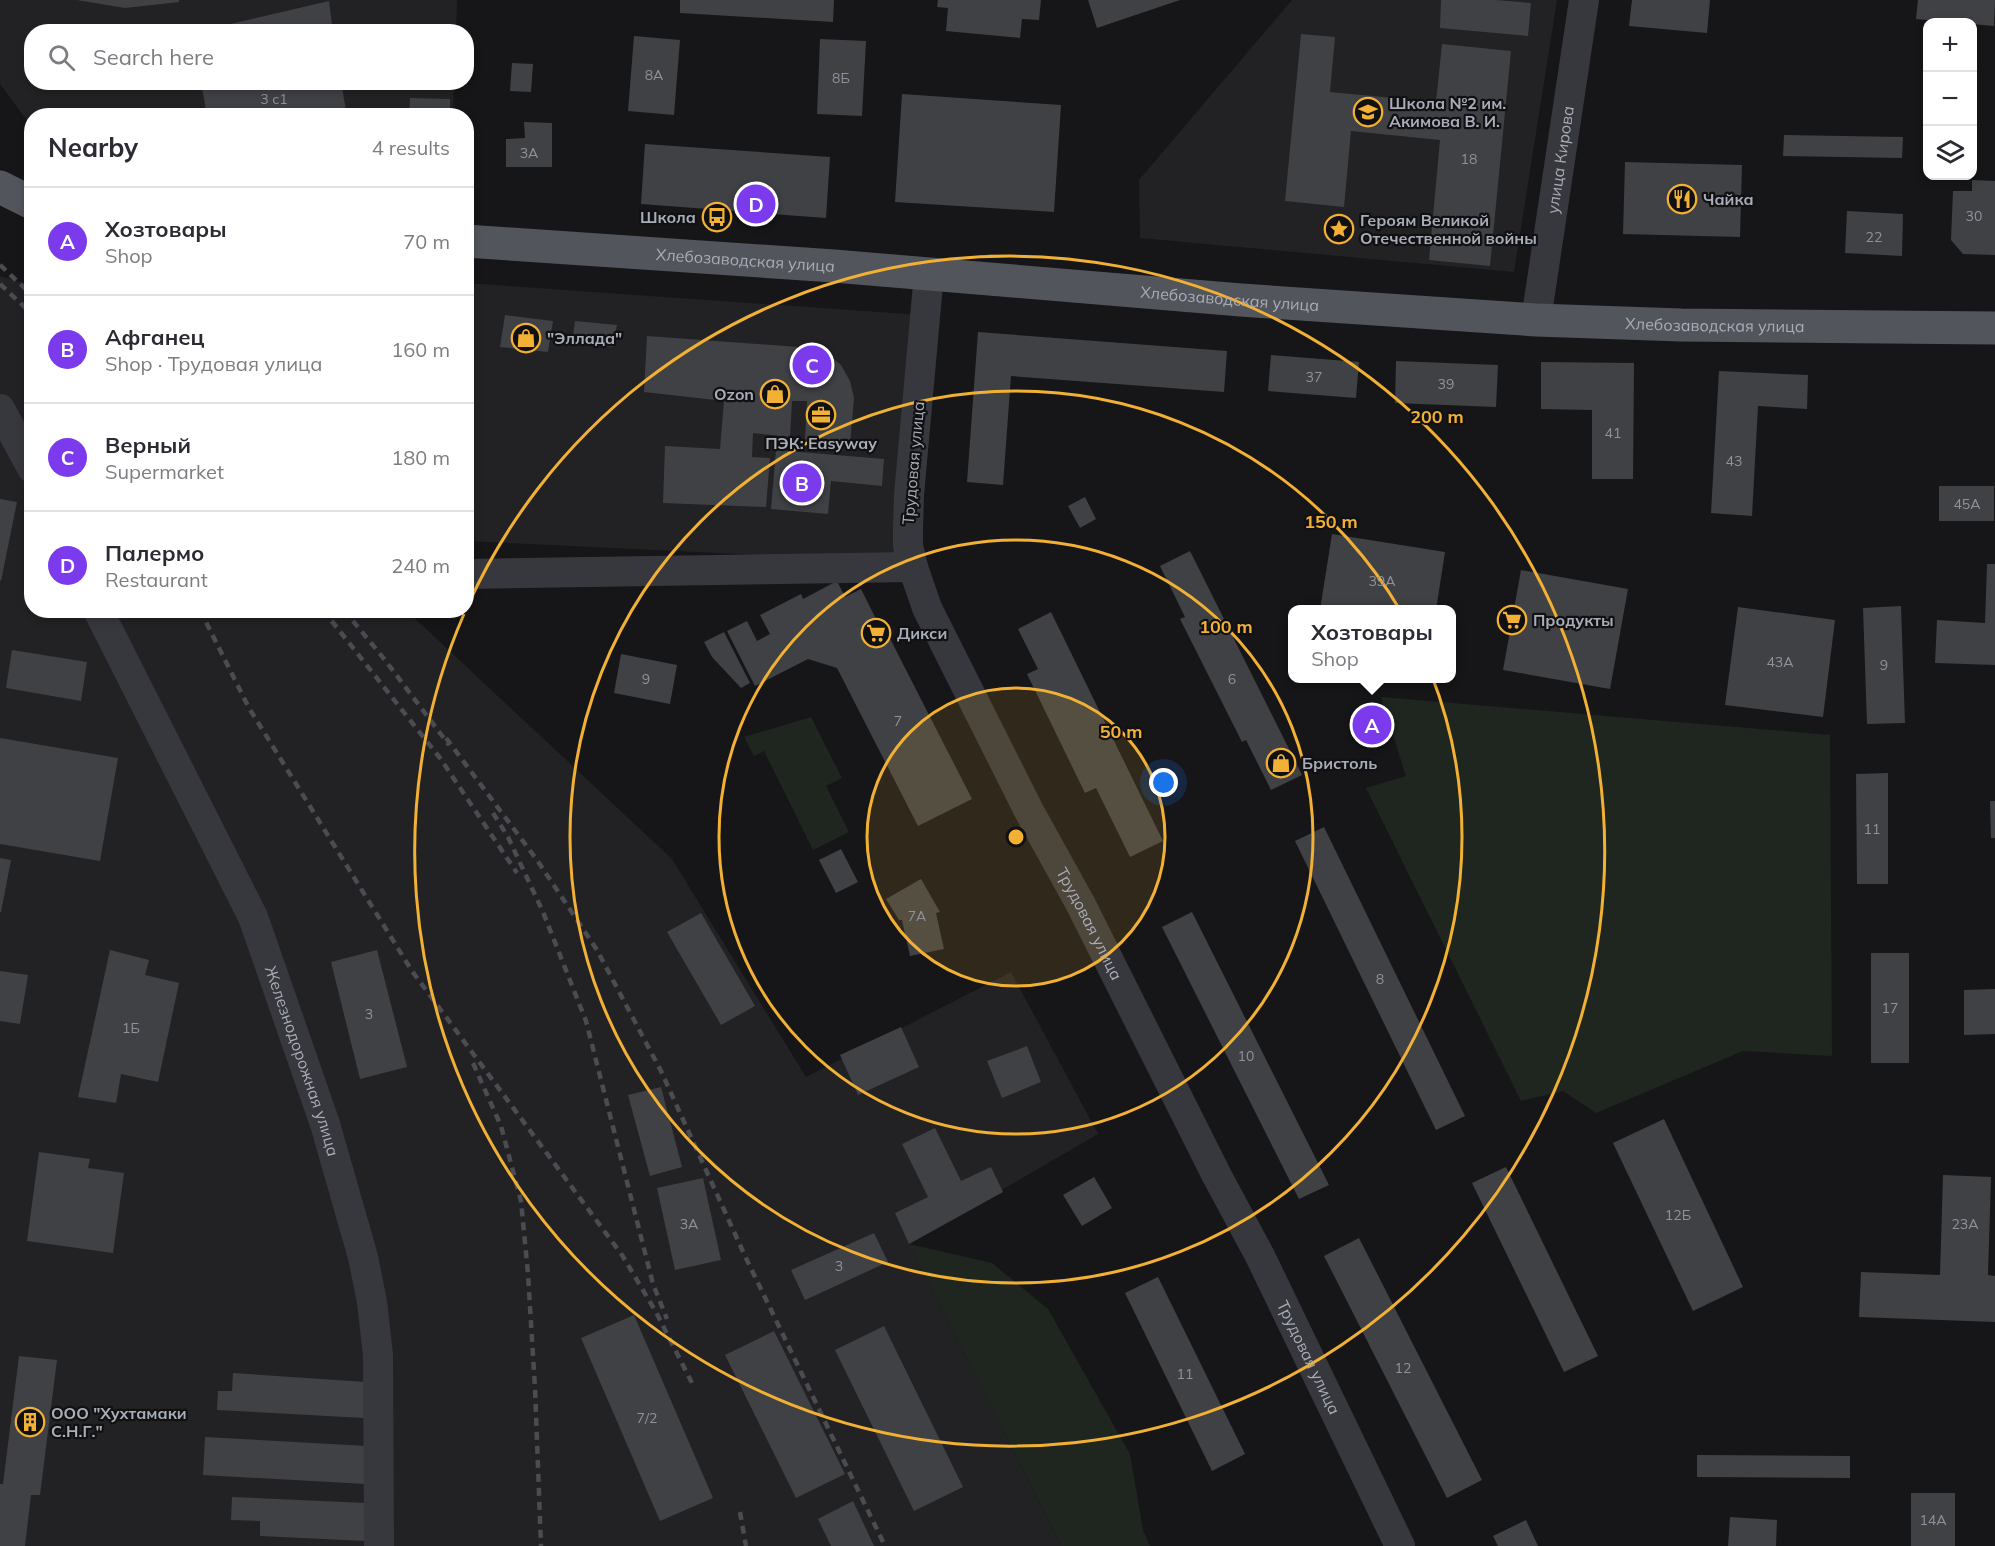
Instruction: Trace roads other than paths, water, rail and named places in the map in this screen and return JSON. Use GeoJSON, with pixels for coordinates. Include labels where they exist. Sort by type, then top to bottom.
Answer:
{"type":"FeatureCollection","features":[{"type":"Feature","properties":{"kind":"main road"},"geometry":{"type":"LineString","coordinates":[[0,187],[24,199]]}},
{"type":"Feature","properties":{"kind":"main road","name":"Хлебозаводская улица"},"geometry":{"type":"LineString","coordinates":[[474,242],[929,273],[1241,300],[1536,320],[1681,325],[1995,328]]}},
{"type":"Feature","properties":{"kind":"street","name":"улица Кирова"},"geometry":{"type":"LineString","coordinates":[[1536,320],[1584,0]]}},
{"type":"Feature","properties":{"kind":"street","name":"Трудовая улица"},"geometry":{"type":"LineString","coordinates":[[929,273],[909,495],[908,546],[912,567],[932,618],[1029,811],[1080,903],[1217,1176],[1260,1256],[1400,1546]]}},
{"type":"Feature","properties":{"kind":"street"},"geometry":{"type":"LineString","coordinates":[[0,409],[24,453]]}},
{"type":"Feature","properties":{"kind":"street"},"geometry":{"type":"LineString","coordinates":[[474,574],[912,567]]}},
{"type":"Feature","properties":{"kind":"street","name":"Железнодорожная улица"},"geometry":{"type":"LineString","coordinates":[[102,618],[253,917],[325,1124],[363,1257],[375,1323],[380,1410],[378,1546]]}},
{"type":"Feature","properties":{"kind":"railway"},"geometry":{"type":"LineString","coordinates":[[0,265],[24,288]]}},
{"type":"Feature","properties":{"kind":"railway"},"geometry":{"type":"LineString","coordinates":[[0,284],[24,306]]}},
{"type":"Feature","properties":{"kind":"railway"},"geometry":{"type":"LineString","coordinates":[[204,618],[249,708],[412,971],[622,1255],[656,1312],[692,1383]]}},
{"type":"Feature","properties":{"kind":"railway"},"geometry":{"type":"LineString","coordinates":[[329,618],[440,758],[517,873]]}},
{"type":"Feature","properties":{"kind":"railway"},"geometry":{"type":"LineString","coordinates":[[351,618],[449,745]]}},
{"type":"Feature","properties":{"kind":"railway"},"geometry":{"type":"LineString","coordinates":[[446,738],[537,860],[597,950],[661,1071],[745,1256],[885,1546]]}},
{"type":"Feature","properties":{"kind":"railway"},"geometry":{"type":"LineString","coordinates":[[493,813],[508,837],[543,912],[586,1021],[653,1284],[667,1319]]}},
{"type":"Feature","properties":{"kind":"railway"},"geometry":{"type":"LineString","coordinates":[[473,1063],[501,1126],[521,1201],[535,1388],[541,1546]]}},
{"type":"Feature","properties":{"kind":"railway"},"geometry":{"type":"LineString","coordinates":[[740,1512],[746,1546]]}},
{"type":"Feature","properties":{"kind":"place","name":"Школа №2 им. Акимова В. И."},"geometry":{"type":"Point","coordinates":[1368,112]}},
{"type":"Feature","properties":{"kind":"place","name":"Чайка"},"geometry":{"type":"Point","coordinates":[1682,199]}},
{"type":"Feature","properties":{"kind":"place","name":"Палермо"},"geometry":{"type":"Point","coordinates":[756,204]}},
{"type":"Feature","properties":{"kind":"place","name":"Школа"},"geometry":{"type":"Point","coordinates":[717,217]}},
{"type":"Feature","properties":{"kind":"place","name":"Героям Великой Отечественной войны"},"geometry":{"type":"Point","coordinates":[1339,229]}},
{"type":"Feature","properties":{"kind":"place","name":"\"Эллада\""},"geometry":{"type":"Point","coordinates":[526,338]}},
{"type":"Feature","properties":{"kind":"place","name":"Верный"},"geometry":{"type":"Point","coordinates":[812,365]}},
{"type":"Feature","properties":{"kind":"place","name":"Ozon"},"geometry":{"type":"Point","coordinates":[775,394]}},
{"type":"Feature","properties":{"kind":"place","name":"ПЭК: Easyway"},"geometry":{"type":"Point","coordinates":[821,415]}},
{"type":"Feature","properties":{"kind":"place","name":"Афганец"},"geometry":{"type":"Point","coordinates":[802,483]}},
{"type":"Feature","properties":{"kind":"place","name":"Продукты"},"geometry":{"type":"Point","coordinates":[1512,620]}},
{"type":"Feature","properties":{"kind":"place","name":"Дикси"},"geometry":{"type":"Point","coordinates":[876,633]}},
{"type":"Feature","properties":{"kind":"place","name":"Хозтовары"},"geometry":{"type":"Point","coordinates":[1372,725]}},
{"type":"Feature","properties":{"kind":"place","name":"Бристоль"},"geometry":{"type":"Point","coordinates":[1281,763]}},
{"type":"Feature","properties":{"kind":"place","name":"ООО \"Хухтамаки С.Н.Г.\""},"geometry":{"type":"Point","coordinates":[30,1422]}}]}
